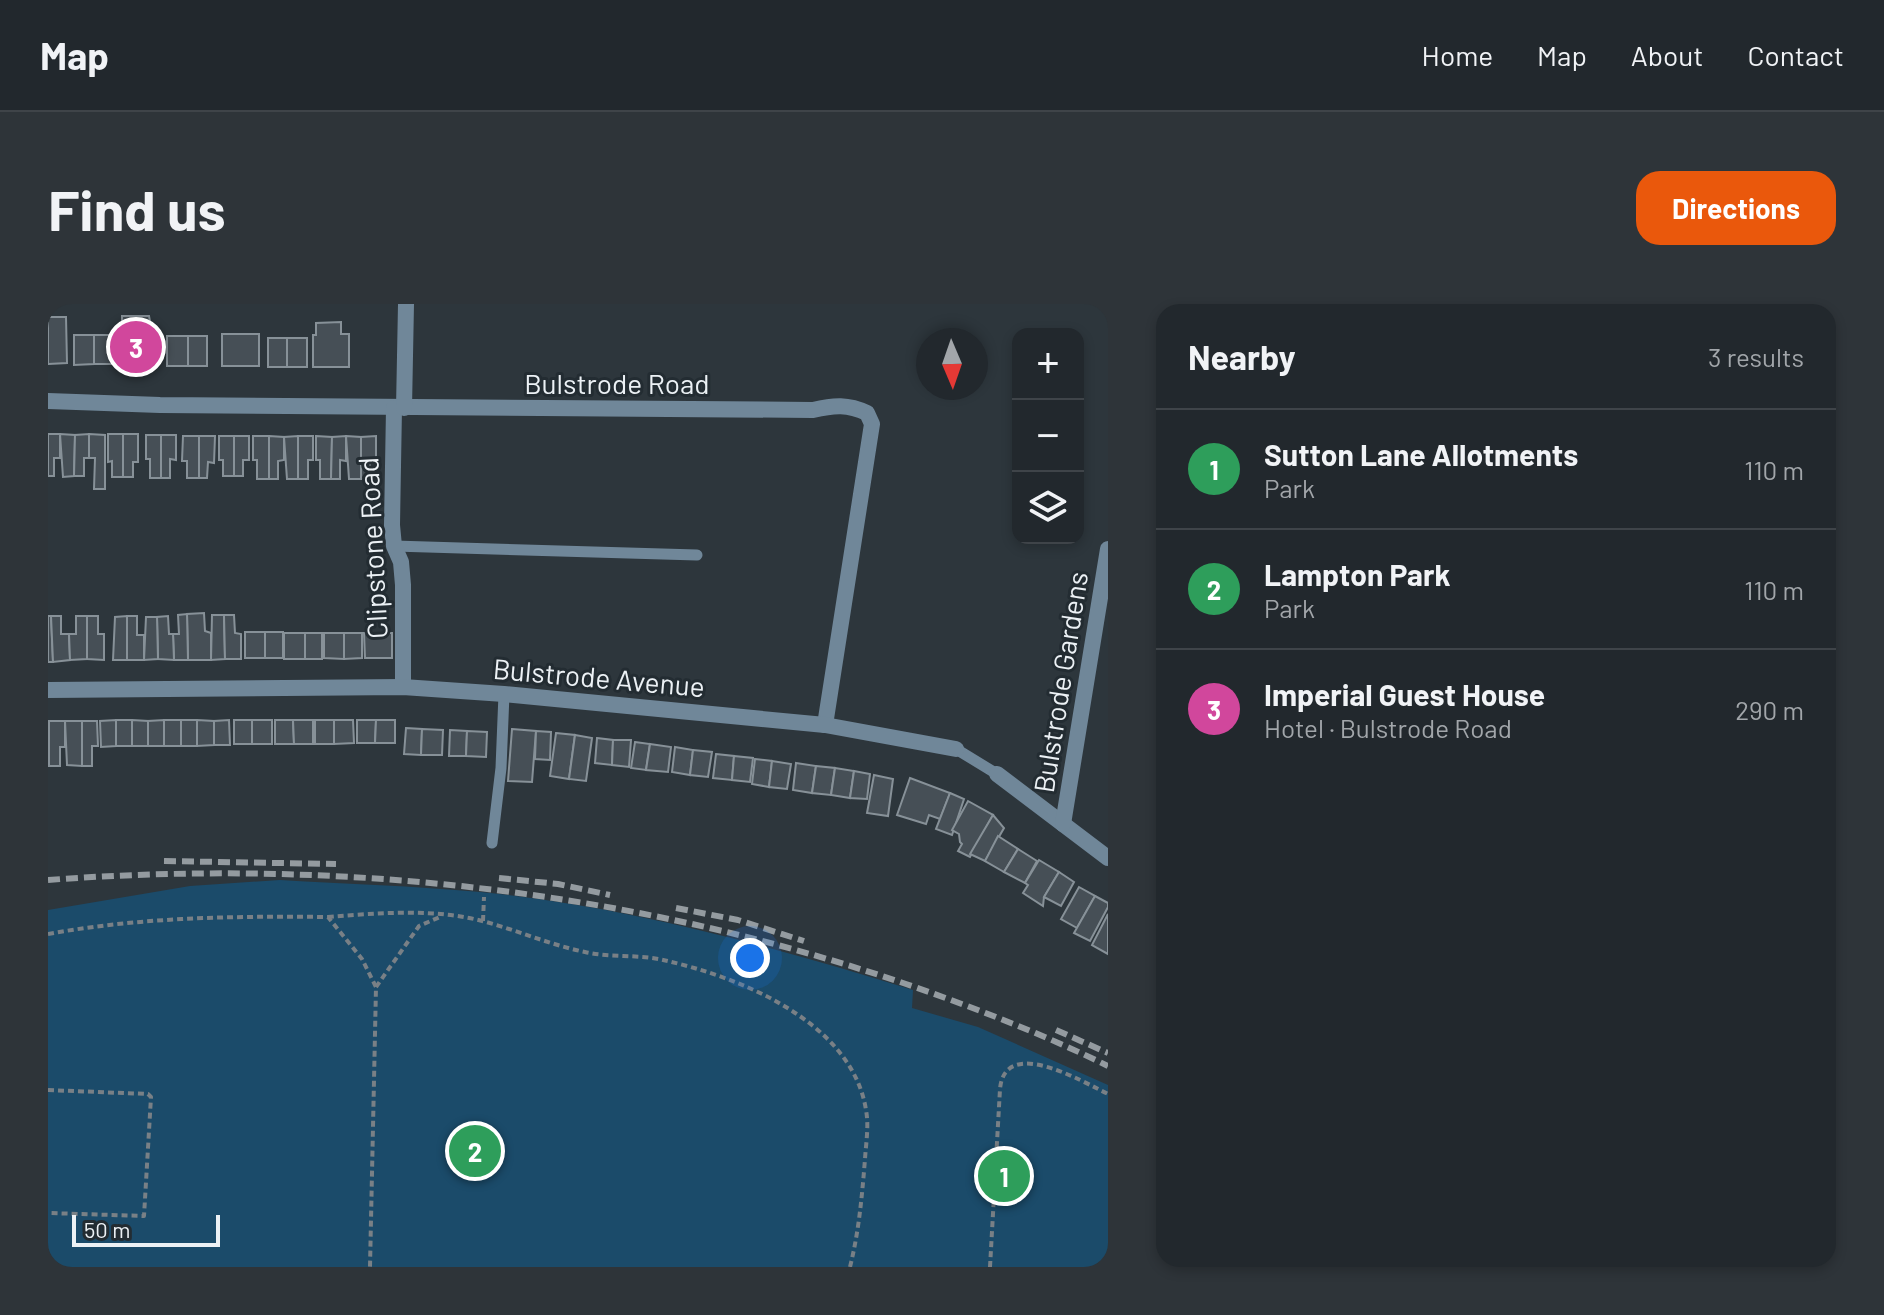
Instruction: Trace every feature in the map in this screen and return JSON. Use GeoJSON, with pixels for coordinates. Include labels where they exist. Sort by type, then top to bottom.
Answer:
{"type":"FeatureCollection","features":[{"type":"Feature","properties":{"kind":"street","name":"Clipstone Road"},"geometry":{"type":"LineString","coordinates":[[403,687],[403,585],[392,525],[406,304]]}},
{"type":"Feature","properties":{"kind":"street","name":"Bulstrode Road"},"geometry":{"type":"LineString","coordinates":[[48,401],[399,408],[813,410],[853,406],[867,413],[872,424],[825,725]]}},
{"type":"Feature","properties":{"kind":"street","name":"Bulstrode Gardens"},"geometry":{"type":"LineString","coordinates":[[1063,824],[1107,556]]}},
{"type":"Feature","properties":{"kind":"street","name":"Bulstrode Avenue"},"geometry":{"type":"LineString","coordinates":[[48,690],[403,687],[825,725],[956,749]]}},
{"type":"Feature","properties":{"kind":"street","name":"Bulstrode Avenue"},"geometry":{"type":"LineString","coordinates":[[997,774],[1108,858]]}},
{"type":"Feature","properties":{"kind":"lane"},"geometry":{"type":"LineString","coordinates":[[394,546],[697,555]]}},
{"type":"Feature","properties":{"kind":"lane"},"geometry":{"type":"LineString","coordinates":[[492,843],[498,806],[504,694]]}},
{"type":"Feature","properties":{"kind":"lane","name":"Bulstrode Avenue"},"geometry":{"type":"LineString","coordinates":[[956,749],[997,774]]}},
{"type":"Feature","properties":{"kind":"path"},"geometry":{"type":"LineString","coordinates":[[483,921],[484,897]]}},
{"type":"Feature","properties":{"kind":"path"},"geometry":{"type":"LineString","coordinates":[[48,934],[142,921],[220,915],[442,916],[483,921],[587,953],[658,958],[737,981],[792,1011],[840,1052],[853,1071],[867,1112],[859,1230],[850,1267]]}},
{"type":"Feature","properties":{"kind":"path"},"geometry":{"type":"LineString","coordinates":[[376,987],[419,926],[442,916]]}},
{"type":"Feature","properties":{"kind":"path"},"geometry":{"type":"LineString","coordinates":[[328,917],[362,959],[376,987],[370,1267]]}},
{"type":"Feature","properties":{"kind":"path"},"geometry":{"type":"LineString","coordinates":[[990,1267],[1000,1089],[1006,1071],[1017,1064],[1032,1062],[1108,1094]]}},
{"type":"Feature","properties":{"kind":"path"},"geometry":{"type":"LineString","coordinates":[[48,1090],[148,1094],[151,1097],[144,1216],[48,1213]]}},
{"type":"Feature","properties":{"kind":"shaded area"},"geometry":{"type":"Polygon","coordinates":[[[280,880],[480,892],[590,907],[700,930],[913,990],[912,1008],[978,1027],[1108,1085],[1108,1267],[48,1267],[48,910],[190,886],[280,880]]]}},
{"type":"Feature","properties":{"kind":"building"},"geometry":{"type":"Polygon","coordinates":[[[122,316],[149,316],[152,331],[155,331],[155,364],[117,364],[117,331],[122,331],[122,316]]]}},
{"type":"Feature","properties":{"kind":"building"},"geometry":{"type":"Polygon","coordinates":[[[48,317],[66,317],[67,363],[48,364],[48,317]]]}},
{"type":"Feature","properties":{"kind":"building"},"geometry":{"type":"Polygon","coordinates":[[[341,322],[341,334],[349,334],[349,367],[313,367],[316,323],[341,322]]]}},
{"type":"Feature","properties":{"kind":"building"},"geometry":{"type":"Polygon","coordinates":[[[222,334],[259,334],[259,366],[222,366],[222,334]]]}},
{"type":"Feature","properties":{"kind":"building"},"geometry":{"type":"Polygon","coordinates":[[[74,335],[94,335],[94,364],[74,365],[74,335]]]}},
{"type":"Feature","properties":{"kind":"building"},"geometry":{"type":"Polygon","coordinates":[[[94,335],[114,335],[114,364],[94,364],[94,335]]]}},
{"type":"Feature","properties":{"kind":"building"},"geometry":{"type":"Polygon","coordinates":[[[167,336],[188,336],[188,366],[167,366],[167,336]]]}},
{"type":"Feature","properties":{"kind":"building"},"geometry":{"type":"Polygon","coordinates":[[[188,336],[207,336],[207,366],[188,366],[188,336]]]}},
{"type":"Feature","properties":{"kind":"building"},"geometry":{"type":"Polygon","coordinates":[[[268,338],[287,338],[287,367],[268,367],[268,338]]]}},
{"type":"Feature","properties":{"kind":"building"},"geometry":{"type":"Polygon","coordinates":[[[287,338],[307,338],[307,367],[287,367],[287,338]]]}},
{"type":"Feature","properties":{"kind":"building"},"geometry":{"type":"Polygon","coordinates":[[[48,434],[60,434],[60,458],[54,458],[54,476],[48,476],[48,434]]]}},
{"type":"Feature","properties":{"kind":"building"},"geometry":{"type":"Polygon","coordinates":[[[60,434],[75,435],[74,476],[63,477],[60,434]]]}},
{"type":"Feature","properties":{"kind":"building"},"geometry":{"type":"Polygon","coordinates":[[[89,434],[89,458],[84,458],[84,476],[74,476],[75,435],[89,434]]]}},
{"type":"Feature","properties":{"kind":"building"},"geometry":{"type":"Polygon","coordinates":[[[89,434],[105,435],[105,489],[94,489],[95,458],[89,458],[89,434]]]}},
{"type":"Feature","properties":{"kind":"building"},"geometry":{"type":"Polygon","coordinates":[[[108,434],[123,434],[123,477],[112,477],[112,461],[108,462],[108,434]]]}},
{"type":"Feature","properties":{"kind":"building"},"geometry":{"type":"Polygon","coordinates":[[[123,434],[138,434],[138,462],[133,462],[133,477],[123,477],[123,434]]]}},
{"type":"Feature","properties":{"kind":"building"},"geometry":{"type":"Polygon","coordinates":[[[146,435],[161,435],[161,478],[150,478],[146,435]]]}},
{"type":"Feature","properties":{"kind":"building"},"geometry":{"type":"Polygon","coordinates":[[[161,435],[176,435],[176,460],[170,459],[170,478],[161,478],[161,435]]]}},
{"type":"Feature","properties":{"kind":"building"},"geometry":{"type":"Polygon","coordinates":[[[183,436],[199,436],[199,478],[187,478],[187,461],[182,461],[183,436]]]}},
{"type":"Feature","properties":{"kind":"building"},"geometry":{"type":"Polygon","coordinates":[[[199,436],[215,436],[214,463],[208,462],[207,478],[199,478],[199,436]]]}},
{"type":"Feature","properties":{"kind":"building"},"geometry":{"type":"Polygon","coordinates":[[[219,436],[234,436],[234,476],[223,476],[219,436]]]}},
{"type":"Feature","properties":{"kind":"building"},"geometry":{"type":"Polygon","coordinates":[[[234,436],[249,436],[249,460],[243,460],[243,476],[234,476],[234,436]]]}},
{"type":"Feature","properties":{"kind":"building"},"geometry":{"type":"Polygon","coordinates":[[[253,436],[269,436],[269,479],[257,479],[253,436]]]}},
{"type":"Feature","properties":{"kind":"building"},"geometry":{"type":"Polygon","coordinates":[[[269,436],[284,437],[284,460],[278,461],[278,479],[269,479],[269,436]]]}},
{"type":"Feature","properties":{"kind":"building"},"geometry":{"type":"Polygon","coordinates":[[[298,436],[313,436],[313,460],[308,460],[308,479],[298,479],[298,436]]]}},
{"type":"Feature","properties":{"kind":"building"},"geometry":{"type":"Polygon","coordinates":[[[298,436],[298,479],[287,479],[284,437],[298,436]]]}},
{"type":"Feature","properties":{"kind":"building"},"geometry":{"type":"Polygon","coordinates":[[[316,436],[332,437],[331,479],[320,479],[316,436]]]}},
{"type":"Feature","properties":{"kind":"building"},"geometry":{"type":"Polygon","coordinates":[[[346,436],[346,461],[340,460],[340,479],[331,479],[332,437],[346,436]]]}},
{"type":"Feature","properties":{"kind":"building"},"geometry":{"type":"Polygon","coordinates":[[[346,436],[361,437],[361,479],[349,479],[346,436]]]}},
{"type":"Feature","properties":{"kind":"building"},"geometry":{"type":"Polygon","coordinates":[[[376,436],[376,461],[370,461],[370,479],[361,479],[361,437],[376,436]]]}},
{"type":"Feature","properties":{"kind":"building"},"geometry":{"type":"Polygon","coordinates":[[[204,613],[205,631],[211,633],[211,660],[188,660],[187,614],[204,613]]]}},
{"type":"Feature","properties":{"kind":"building"},"geometry":{"type":"Polygon","coordinates":[[[187,614],[188,660],[174,660],[173,634],[179,634],[178,615],[187,614]]]}},
{"type":"Feature","properties":{"kind":"building"},"geometry":{"type":"Polygon","coordinates":[[[212,615],[224,615],[225,659],[211,660],[212,615]]]}},
{"type":"Feature","properties":{"kind":"building"},"geometry":{"type":"Polygon","coordinates":[[[224,615],[234,615],[235,633],[241,634],[241,659],[225,659],[224,615]]]}},
{"type":"Feature","properties":{"kind":"building"},"geometry":{"type":"Polygon","coordinates":[[[48,616],[51,616],[53,662],[48,662],[48,616]]]}},
{"type":"Feature","properties":{"kind":"building"},"geometry":{"type":"Polygon","coordinates":[[[51,616],[61,616],[61,634],[69,634],[70,660],[53,662],[51,616]]]}},
{"type":"Feature","properties":{"kind":"building"},"geometry":{"type":"Polygon","coordinates":[[[76,616],[87,616],[87,659],[70,660],[69,634],[76,634],[76,616]]]}},
{"type":"Feature","properties":{"kind":"building"},"geometry":{"type":"Polygon","coordinates":[[[87,616],[98,616],[98,634],[104,634],[104,660],[87,659],[87,616]]]}},
{"type":"Feature","properties":{"kind":"building"},"geometry":{"type":"Polygon","coordinates":[[[127,616],[127,660],[113,660],[115,617],[127,616]]]}},
{"type":"Feature","properties":{"kind":"building"},"geometry":{"type":"Polygon","coordinates":[[[127,616],[137,616],[137,635],[144,635],[144,660],[127,660],[127,616]]]}},
{"type":"Feature","properties":{"kind":"building"},"geometry":{"type":"Polygon","coordinates":[[[168,616],[169,634],[173,634],[174,660],[158,659],[157,617],[168,616]]]}},
{"type":"Feature","properties":{"kind":"building"},"geometry":{"type":"Polygon","coordinates":[[[146,617],[157,617],[158,659],[144,660],[146,617]]]}},
{"type":"Feature","properties":{"kind":"building"},"geometry":{"type":"Polygon","coordinates":[[[245,632],[265,632],[265,658],[245,658],[245,632]]]}},
{"type":"Feature","properties":{"kind":"building"},"geometry":{"type":"Polygon","coordinates":[[[265,632],[283,632],[283,658],[265,658],[265,632]]]}},
{"type":"Feature","properties":{"kind":"building"},"geometry":{"type":"Polygon","coordinates":[[[284,633],[305,633],[305,659],[284,659],[284,633]]]}},
{"type":"Feature","properties":{"kind":"building"},"geometry":{"type":"Polygon","coordinates":[[[305,633],[322,633],[322,659],[305,659],[305,633]]]}},
{"type":"Feature","properties":{"kind":"building"},"geometry":{"type":"Polygon","coordinates":[[[324,633],[344,633],[344,659],[324,658],[324,633]]]}},
{"type":"Feature","properties":{"kind":"building"},"geometry":{"type":"Polygon","coordinates":[[[344,633],[362,633],[362,658],[344,659],[344,633]]]}},
{"type":"Feature","properties":{"kind":"building"},"geometry":{"type":"Polygon","coordinates":[[[364,633],[392,633],[392,658],[365,658],[364,633]]]}},
{"type":"Feature","properties":{"kind":"building"},"geometry":{"type":"Polygon","coordinates":[[[116,720],[132,720],[132,746],[116,746],[116,720]]]}},
{"type":"Feature","properties":{"kind":"building"},"geometry":{"type":"Polygon","coordinates":[[[116,720],[116,746],[101,747],[100,721],[116,720]]]}},
{"type":"Feature","properties":{"kind":"building"},"geometry":{"type":"Polygon","coordinates":[[[132,720],[148,721],[148,746],[132,746],[132,720]]]}},
{"type":"Feature","properties":{"kind":"building"},"geometry":{"type":"Polygon","coordinates":[[[164,720],[181,720],[181,746],[164,746],[164,720]]]}},
{"type":"Feature","properties":{"kind":"building"},"geometry":{"type":"Polygon","coordinates":[[[164,720],[164,746],[148,746],[148,721],[164,720]]]}},
{"type":"Feature","properties":{"kind":"building"},"geometry":{"type":"Polygon","coordinates":[[[181,720],[197,720],[197,746],[181,746],[181,720]]]}},
{"type":"Feature","properties":{"kind":"building"},"geometry":{"type":"Polygon","coordinates":[[[197,720],[214,721],[214,745],[197,746],[197,720]]]}},
{"type":"Feature","properties":{"kind":"building"},"geometry":{"type":"Polygon","coordinates":[[[229,720],[230,745],[214,745],[214,721],[229,720]]]}},
{"type":"Feature","properties":{"kind":"building"},"geometry":{"type":"Polygon","coordinates":[[[234,720],[252,720],[252,744],[234,744],[234,720]]]}},
{"type":"Feature","properties":{"kind":"building"},"geometry":{"type":"Polygon","coordinates":[[[252,720],[272,720],[272,744],[252,744],[252,720]]]}},
{"type":"Feature","properties":{"kind":"building"},"geometry":{"type":"Polygon","coordinates":[[[275,720],[293,720],[294,744],[275,744],[275,720]]]}},
{"type":"Feature","properties":{"kind":"building"},"geometry":{"type":"Polygon","coordinates":[[[293,720],[313,720],[313,744],[294,744],[293,720]]]}},
{"type":"Feature","properties":{"kind":"building"},"geometry":{"type":"Polygon","coordinates":[[[315,720],[334,720],[334,744],[315,744],[315,720]]]}},
{"type":"Feature","properties":{"kind":"building"},"geometry":{"type":"Polygon","coordinates":[[[334,720],[353,720],[354,743],[334,744],[334,720]]]}},
{"type":"Feature","properties":{"kind":"building"},"geometry":{"type":"Polygon","coordinates":[[[357,720],[376,720],[375,743],[357,743],[357,720]]]}},
{"type":"Feature","properties":{"kind":"building"},"geometry":{"type":"Polygon","coordinates":[[[376,720],[395,720],[395,743],[375,743],[376,720]]]}},
{"type":"Feature","properties":{"kind":"building"},"geometry":{"type":"Polygon","coordinates":[[[49,721],[65,721],[65,747],[60,747],[60,766],[49,766],[49,721]]]}},
{"type":"Feature","properties":{"kind":"building"},"geometry":{"type":"Polygon","coordinates":[[[65,721],[82,721],[82,766],[67,765],[65,721]]]}},
{"type":"Feature","properties":{"kind":"building"},"geometry":{"type":"Polygon","coordinates":[[[82,721],[97,721],[98,746],[92,746],[92,766],[82,766],[82,721]]]}},
{"type":"Feature","properties":{"kind":"building"},"geometry":{"type":"Polygon","coordinates":[[[406,728],[422,729],[421,755],[404,754],[406,728]]]}},
{"type":"Feature","properties":{"kind":"building"},"geometry":{"type":"Polygon","coordinates":[[[422,729],[443,730],[442,755],[421,755],[422,729]]]}},
{"type":"Feature","properties":{"kind":"building"},"geometry":{"type":"Polygon","coordinates":[[[512,729],[536,731],[532,782],[508,781],[512,729]]]}},
{"type":"Feature","properties":{"kind":"building"},"geometry":{"type":"Polygon","coordinates":[[[450,730],[467,731],[466,756],[449,756],[450,730]]]}},
{"type":"Feature","properties":{"kind":"building"},"geometry":{"type":"Polygon","coordinates":[[[467,731],[487,732],[486,757],[466,756],[467,731]]]}},
{"type":"Feature","properties":{"kind":"building"},"geometry":{"type":"Polygon","coordinates":[[[536,731],[551,732],[550,760],[535,759],[536,731]]]}},
{"type":"Feature","properties":{"kind":"building"},"geometry":{"type":"Polygon","coordinates":[[[556,733],[575,735],[569,779],[550,776],[556,733]]]}},
{"type":"Feature","properties":{"kind":"building"},"geometry":{"type":"Polygon","coordinates":[[[575,735],[592,738],[586,781],[569,779],[575,735]]]}},
{"type":"Feature","properties":{"kind":"building"},"geometry":{"type":"Polygon","coordinates":[[[597,738],[613,740],[612,765],[595,763],[597,738]]]}},
{"type":"Feature","properties":{"kind":"building"},"geometry":{"type":"Polygon","coordinates":[[[613,740],[631,740],[629,767],[612,765],[613,740]]]}},
{"type":"Feature","properties":{"kind":"building"},"geometry":{"type":"Polygon","coordinates":[[[635,742],[650,744],[646,770],[631,768],[635,742]]]}},
{"type":"Feature","properties":{"kind":"building"},"geometry":{"type":"Polygon","coordinates":[[[650,744],[671,747],[668,772],[646,770],[650,744]]]}},
{"type":"Feature","properties":{"kind":"building"},"geometry":{"type":"Polygon","coordinates":[[[675,747],[693,750],[690,775],[672,772],[675,747]]]}},
{"type":"Feature","properties":{"kind":"building"},"geometry":{"type":"Polygon","coordinates":[[[693,750],[712,752],[708,777],[690,775],[693,750]]]}},
{"type":"Feature","properties":{"kind":"building"},"geometry":{"type":"Polygon","coordinates":[[[716,754],[734,756],[732,780],[713,778],[716,754]]]}},
{"type":"Feature","properties":{"kind":"building"},"geometry":{"type":"Polygon","coordinates":[[[734,756],[753,758],[750,782],[732,780],[734,756]]]}},
{"type":"Feature","properties":{"kind":"building"},"geometry":{"type":"Polygon","coordinates":[[[755,759],[772,761],[769,787],[752,784],[755,759]]]}},
{"type":"Feature","properties":{"kind":"building"},"geometry":{"type":"Polygon","coordinates":[[[772,761],[791,764],[787,789],[769,787],[772,761]]]}},
{"type":"Feature","properties":{"kind":"building"},"geometry":{"type":"Polygon","coordinates":[[[796,763],[816,766],[812,793],[793,790],[796,763]]]}},
{"type":"Feature","properties":{"kind":"building"},"geometry":{"type":"Polygon","coordinates":[[[816,766],[835,768],[831,795],[812,793],[816,766]]]}},
{"type":"Feature","properties":{"kind":"building"},"geometry":{"type":"Polygon","coordinates":[[[835,768],[854,771],[850,798],[831,795],[835,768]]]}},
{"type":"Feature","properties":{"kind":"building"},"geometry":{"type":"Polygon","coordinates":[[[854,771],[870,774],[867,799],[850,798],[854,771]]]}},
{"type":"Feature","properties":{"kind":"building"},"geometry":{"type":"Polygon","coordinates":[[[874,775],[893,779],[888,816],[867,813],[874,775]]]}},
{"type":"Feature","properties":{"kind":"building"},"geometry":{"type":"Polygon","coordinates":[[[910,778],[950,793],[940,819],[929,815],[926,824],[897,815],[910,778]]]}},
{"type":"Feature","properties":{"kind":"building"},"geometry":{"type":"Polygon","coordinates":[[[950,793],[964,799],[952,835],[936,829],[950,793]]]}},
{"type":"Feature","properties":{"kind":"building"},"geometry":{"type":"Polygon","coordinates":[[[968,801],[993,815],[970,857],[958,851],[962,844],[959,834],[952,830],[968,801]]]}},
{"type":"Feature","properties":{"kind":"building"},"geometry":{"type":"Polygon","coordinates":[[[993,815],[1004,828],[985,861],[970,854],[993,815]]]}},
{"type":"Feature","properties":{"kind":"building"},"geometry":{"type":"Polygon","coordinates":[[[998,836],[1018,849],[1004,872],[985,861],[998,836]]]}},
{"type":"Feature","properties":{"kind":"building"},"geometry":{"type":"Polygon","coordinates":[[[1018,849],[1037,861],[1025,883],[1004,872],[1018,849]]]}},
{"type":"Feature","properties":{"kind":"building"},"geometry":{"type":"Polygon","coordinates":[[[1039,860],[1059,872],[1044,897],[1043,906],[1023,893],[1028,885],[1025,883],[1039,860]]]}},
{"type":"Feature","properties":{"kind":"building"},"geometry":{"type":"Polygon","coordinates":[[[1059,872],[1074,882],[1061,906],[1044,897],[1059,872]]]}},
{"type":"Feature","properties":{"kind":"building"},"geometry":{"type":"Polygon","coordinates":[[[1079,887],[1095,896],[1077,928],[1061,919],[1079,887]]]}},
{"type":"Feature","properties":{"kind":"building"},"geometry":{"type":"Polygon","coordinates":[[[1095,896],[1108,903],[1108,907],[1090,941],[1074,933],[1095,896]]]}},
{"type":"Feature","properties":{"kind":"building"},"geometry":{"type":"Polygon","coordinates":[[[1108,914],[1108,954],[1092,945],[1108,914]]]}},
{"type":"Feature","properties":{"kind":"railway"},"geometry":{"type":"LineString","coordinates":[[164,861],[336,864]]}},
{"type":"Feature","properties":{"kind":"railway"},"geometry":{"type":"LineString","coordinates":[[48,880],[157,874],[375,878],[483,888],[590,904],[696,925],[802,952],[906,984],[1008,1022],[1108,1066]]}},
{"type":"Feature","properties":{"kind":"railway"},"geometry":{"type":"LineString","coordinates":[[499,878],[558,884],[610,895]]}},
{"type":"Feature","properties":{"kind":"railway"},"geometry":{"type":"LineString","coordinates":[[676,908],[738,920],[804,941]]}},
{"type":"Feature","properties":{"kind":"railway"},"geometry":{"type":"LineString","coordinates":[[1056,1030],[1108,1053]]}},
{"type":"Feature","properties":{"kind":"place","name":"Imperial Guest House"},"geometry":{"type":"Point","coordinates":[136,347]}},
{"type":"Feature","properties":{"kind":"place","name":"Lampton Park"},"geometry":{"type":"Point","coordinates":[475,1151]}},
{"type":"Feature","properties":{"kind":"place","name":"Sutton Lane Allotments"},"geometry":{"type":"Point","coordinates":[1004,1176]}}]}
